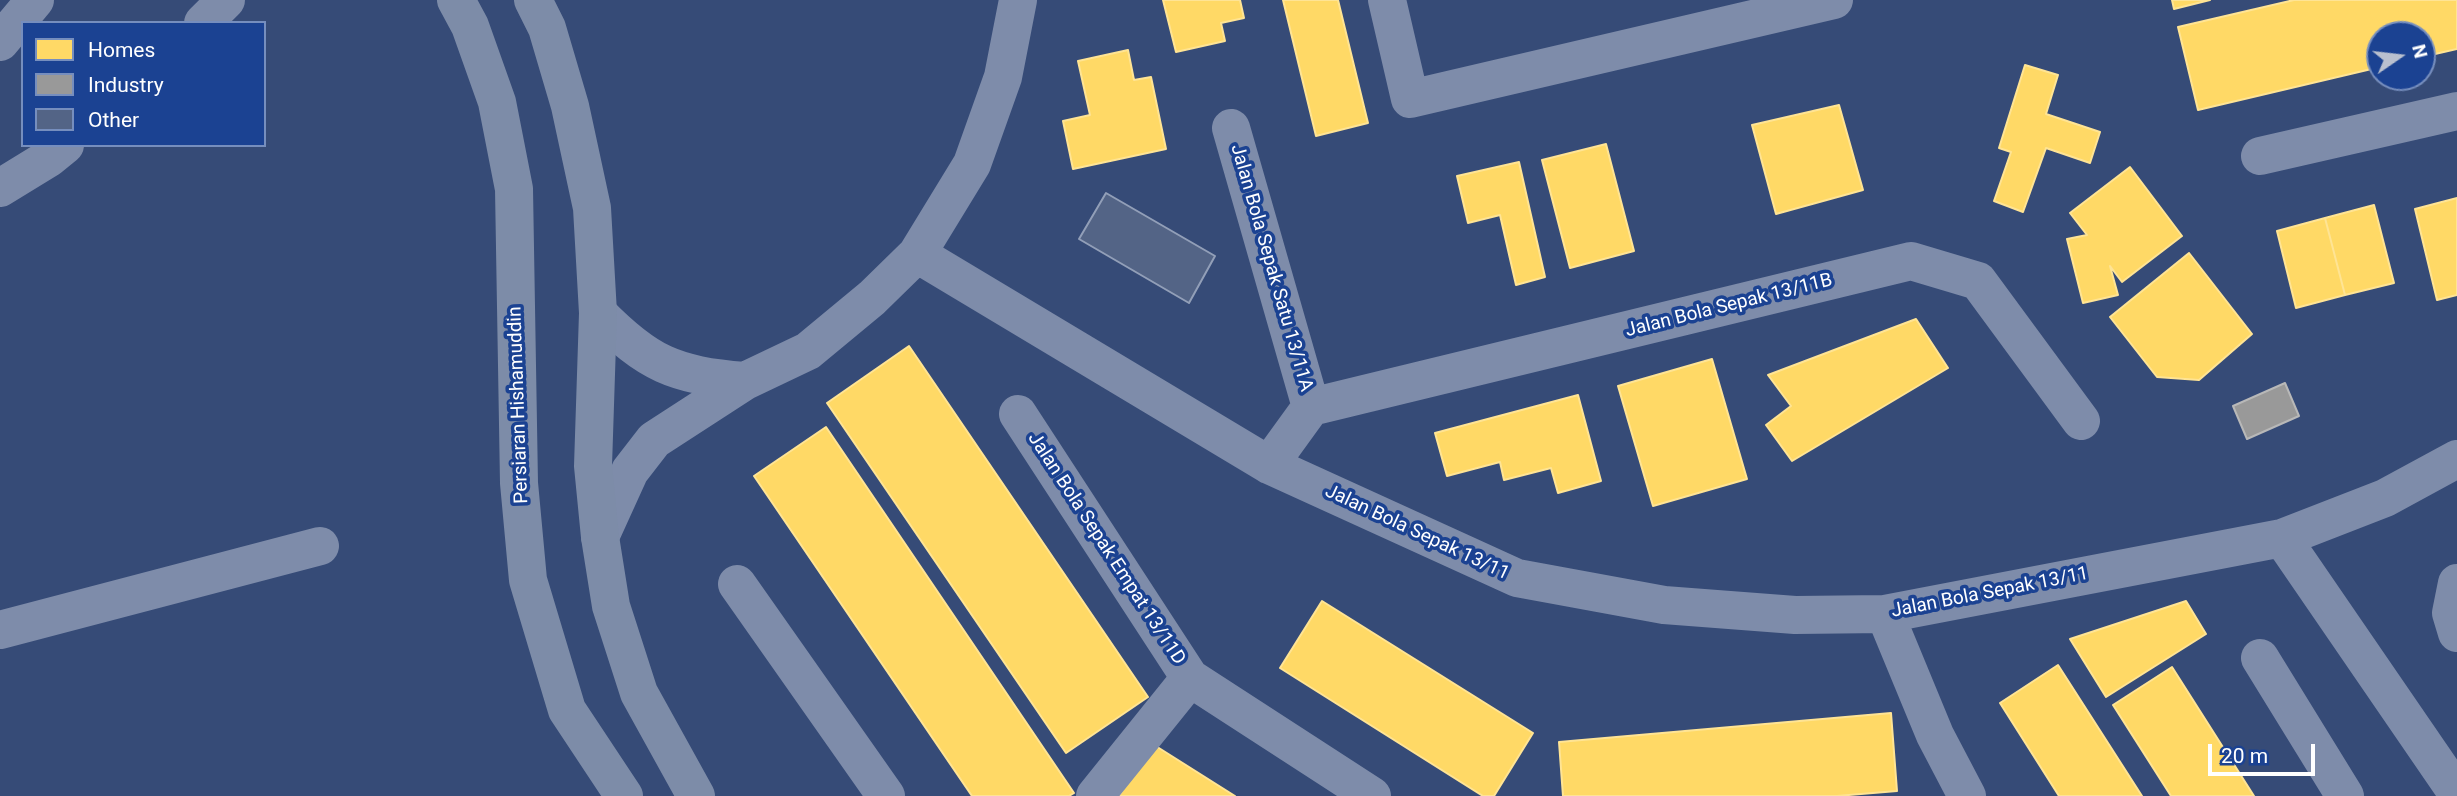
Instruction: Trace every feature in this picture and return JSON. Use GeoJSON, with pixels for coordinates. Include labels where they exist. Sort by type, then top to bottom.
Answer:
{"type":"FeatureCollection","features":[{"type":"Feature","properties":{"kind":"main road","name":"Persiaran Hishamuddin"},"geometry":{"type":"LineString","coordinates":[[456,0],[470,26],[496,102],[514,189],[519,483],[528,580],[567,710],[624,796]]}},
{"type":"Feature","properties":{"kind":"main road"},"geometry":{"type":"LineString","coordinates":[[533,0],[547,28],[570,106],[592,208],[597,313],[593,466],[600,537],[611,606],[639,693],[696,796]]}},
{"type":"Feature","properties":{"kind":"street"},"geometry":{"type":"LineString","coordinates":[[0,42],[35,0]]}},
{"type":"Feature","properties":{"kind":"street"},"geometry":{"type":"LineString","coordinates":[[205,21],[226,0]]}},
{"type":"Feature","properties":{"kind":"street"},"geometry":{"type":"LineString","coordinates":[[600,537],[630,471],[654,440],[745,381],[808,351],[872,298],[917,254],[972,164],[1003,77],[1017,0]]}},
{"type":"Feature","properties":{"kind":"street"},"geometry":{"type":"LineString","coordinates":[[1387,0],[1410,99],[1834,0]]}},
{"type":"Feature","properties":{"kind":"street"},"geometry":{"type":"LineString","coordinates":[[2260,156],[2457,111]]}},
{"type":"Feature","properties":{"kind":"street","name":"Jalan Bola Sepak Satu 13/11A"},"geometry":{"type":"LineString","coordinates":[[1231,128],[1311,407]]}},
{"type":"Feature","properties":{"kind":"street"},"geometry":{"type":"LineString","coordinates":[[0,188],[49,159],[63,147]]}},
{"type":"Feature","properties":{"kind":"street","name":"Jalan Bola Sepak 13/11"},"geometry":{"type":"LineString","coordinates":[[917,254],[1269,465],[1517,579],[1664,605],[1796,615],[1885,614],[2283,538],[2385,498],[2457,459]]}},
{"type":"Feature","properties":{"kind":"street","name":"Jalan Bola Sepak 13/11B"},"geometry":{"type":"LineString","coordinates":[[1311,407],[1911,261],[1978,281],[2081,421]]}},
{"type":"Feature","properties":{"kind":"street"},"geometry":{"type":"LineString","coordinates":[[597,313],[627,343],[663,365],[703,378],[745,381]]}},
{"type":"Feature","properties":{"kind":"street"},"geometry":{"type":"LineString","coordinates":[[1269,465],[1311,407]]}},
{"type":"Feature","properties":{"kind":"street","name":"Jalan Bola Sepak Empat 13/11D"},"geometry":{"type":"LineString","coordinates":[[1018,414],[1191,678],[1372,796]]}},
{"type":"Feature","properties":{"kind":"street"},"geometry":{"type":"LineString","coordinates":[[2283,538],[2457,793]]}},
{"type":"Feature","properties":{"kind":"street"},"geometry":{"type":"LineString","coordinates":[[0,630],[320,546]]}},
{"type":"Feature","properties":{"kind":"street"},"geometry":{"type":"LineString","coordinates":[[2457,583],[2451,613],[2457,633]]}},
{"type":"Feature","properties":{"kind":"street"},"geometry":{"type":"LineString","coordinates":[[737,584],[886,796]]}},
{"type":"Feature","properties":{"kind":"street"},"geometry":{"type":"LineString","coordinates":[[1885,614],[1935,734],[1966,796]]}},
{"type":"Feature","properties":{"kind":"street"},"geometry":{"type":"LineString","coordinates":[[2260,658],[2346,796]]}},
{"type":"Feature","properties":{"kind":"street"},"geometry":{"type":"LineString","coordinates":[[1096,796],[1191,678]]}},
{"type":"Feature","properties":{"kind":"building: Homes"},"geometry":{"type":"Polygon","coordinates":[[[1163,0],[1240,0],[1244,18],[1221,23],[1225,41],[1176,52],[1163,0]]]}},
{"type":"Feature","properties":{"kind":"building: Homes"},"geometry":{"type":"Polygon","coordinates":[[[1283,0],[1338,0],[1368,123],[1316,136],[1283,0]]]}},
{"type":"Feature","properties":{"kind":"building: Homes"},"geometry":{"type":"Polygon","coordinates":[[[2172,0],[2210,0],[2174,9],[2172,0]]]}},
{"type":"Feature","properties":{"kind":"building: Homes"},"geometry":{"type":"Polygon","coordinates":[[[2294,0],[2457,0],[2457,49],[2436,54],[2436,21],[2366,21],[2366,70],[2198,110],[2178,27],[2294,0]]]}},
{"type":"Feature","properties":{"kind":"building: Homes"},"geometry":{"type":"Polygon","coordinates":[[[1128,50],[1134,80],[1151,77],[1166,149],[1073,169],[1063,121],[1090,115],[1078,61],[1128,50]]]}},
{"type":"Feature","properties":{"kind":"building: Homes"},"geometry":{"type":"Polygon","coordinates":[[[2025,65],[2058,75],[2046,114],[2100,132],[2090,163],[2046,148],[2023,212],[1994,201],[2011,152],[1999,148],[2025,65]]]}},
{"type":"Feature","properties":{"kind":"building: Homes"},"geometry":{"type":"Polygon","coordinates":[[[1839,105],[1863,190],[1776,214],[1752,125],[1839,105]]]}},
{"type":"Feature","properties":{"kind":"building: Homes"},"geometry":{"type":"Polygon","coordinates":[[[1606,144],[1634,251],[1570,268],[1542,160],[1606,144]]]}},
{"type":"Feature","properties":{"kind":"building: Homes"},"geometry":{"type":"Polygon","coordinates":[[[1519,162],[1545,277],[1516,285],[1500,215],[1468,223],[1457,176],[1519,162]]]}},
{"type":"Feature","properties":{"kind":"building: Homes"},"geometry":{"type":"Polygon","coordinates":[[[2130,167],[2182,236],[2122,282],[2110,266],[2118,295],[2083,303],[2067,239],[2087,235],[2070,213],[2130,167]]]}},
{"type":"Feature","properties":{"kind":"building: Homes"},"geometry":{"type":"Polygon","coordinates":[[[2457,198],[2457,295],[2437,300],[2415,209],[2457,198]]]}},
{"type":"Feature","properties":{"kind":"building: Homes"},"geometry":{"type":"Polygon","coordinates":[[[2374,205],[2394,283],[2345,295],[2325,218],[2374,205]]]}},
{"type":"Feature","properties":{"kind":"building: Homes"},"geometry":{"type":"Polygon","coordinates":[[[2325,218],[2345,295],[2296,308],[2277,231],[2325,218]]]}},
{"type":"Feature","properties":{"kind":"building: Homes"},"geometry":{"type":"Polygon","coordinates":[[[2189,253],[2252,334],[2199,380],[2157,377],[2110,317],[2189,253]]]}},
{"type":"Feature","properties":{"kind":"building: Homes"},"geometry":{"type":"Polygon","coordinates":[[[1916,319],[1948,368],[1792,461],[1766,425],[1791,406],[1768,375],[1916,319]]]}},
{"type":"Feature","properties":{"kind":"building: Homes"},"geometry":{"type":"Polygon","coordinates":[[[909,346],[1148,697],[1066,753],[827,403],[909,346]]]}},
{"type":"Feature","properties":{"kind":"building: Homes"},"geometry":{"type":"Polygon","coordinates":[[[1712,359],[1747,479],[1653,506],[1618,386],[1712,359]]]}},
{"type":"Feature","properties":{"kind":"building: Homes"},"geometry":{"type":"Polygon","coordinates":[[[1578,395],[1601,481],[1558,493],[1551,468],[1504,480],[1500,462],[1447,476],[1435,433],[1578,395]]]}},
{"type":"Feature","properties":{"kind":"building: Homes"},"geometry":{"type":"Polygon","coordinates":[[[826,427],[1074,793],[1069,796],[972,796],[754,476],[826,427]]]}},
{"type":"Feature","properties":{"kind":"building: Homes"},"geometry":{"type":"Polygon","coordinates":[[[1322,601],[1533,733],[1494,796],[1483,796],[1280,668],[1322,601]]]}},
{"type":"Feature","properties":{"kind":"building: Homes"},"geometry":{"type":"Polygon","coordinates":[[[2186,601],[2206,634],[2106,697],[2070,639],[2186,601]]]}},
{"type":"Feature","properties":{"kind":"building: Homes"},"geometry":{"type":"Polygon","coordinates":[[[2058,665],[2142,796],[2059,796],[2000,703],[2058,665]]]}},
{"type":"Feature","properties":{"kind":"building: Homes"},"geometry":{"type":"Polygon","coordinates":[[[2172,667],[2254,796],[2171,796],[2113,705],[2172,667]]]}},
{"type":"Feature","properties":{"kind":"building: Homes"},"geometry":{"type":"Polygon","coordinates":[[[1891,713],[1897,791],[1837,796],[1563,796],[1559,742],[1891,713]]]}},
{"type":"Feature","properties":{"kind":"building: Homes"},"geometry":{"type":"Polygon","coordinates":[[[1151,743],[1235,796],[1119,796],[1151,743]]]}},
{"type":"Feature","properties":{"kind":"building: Industry"},"geometry":{"type":"Polygon","coordinates":[[[2285,383],[2299,416],[2247,439],[2233,406],[2285,383]]]}},
{"type":"Feature","properties":{"kind":"building: Other"},"geometry":{"type":"Polygon","coordinates":[[[1106,193],[1215,256],[1189,303],[1079,239],[1106,193]]]}}]}
